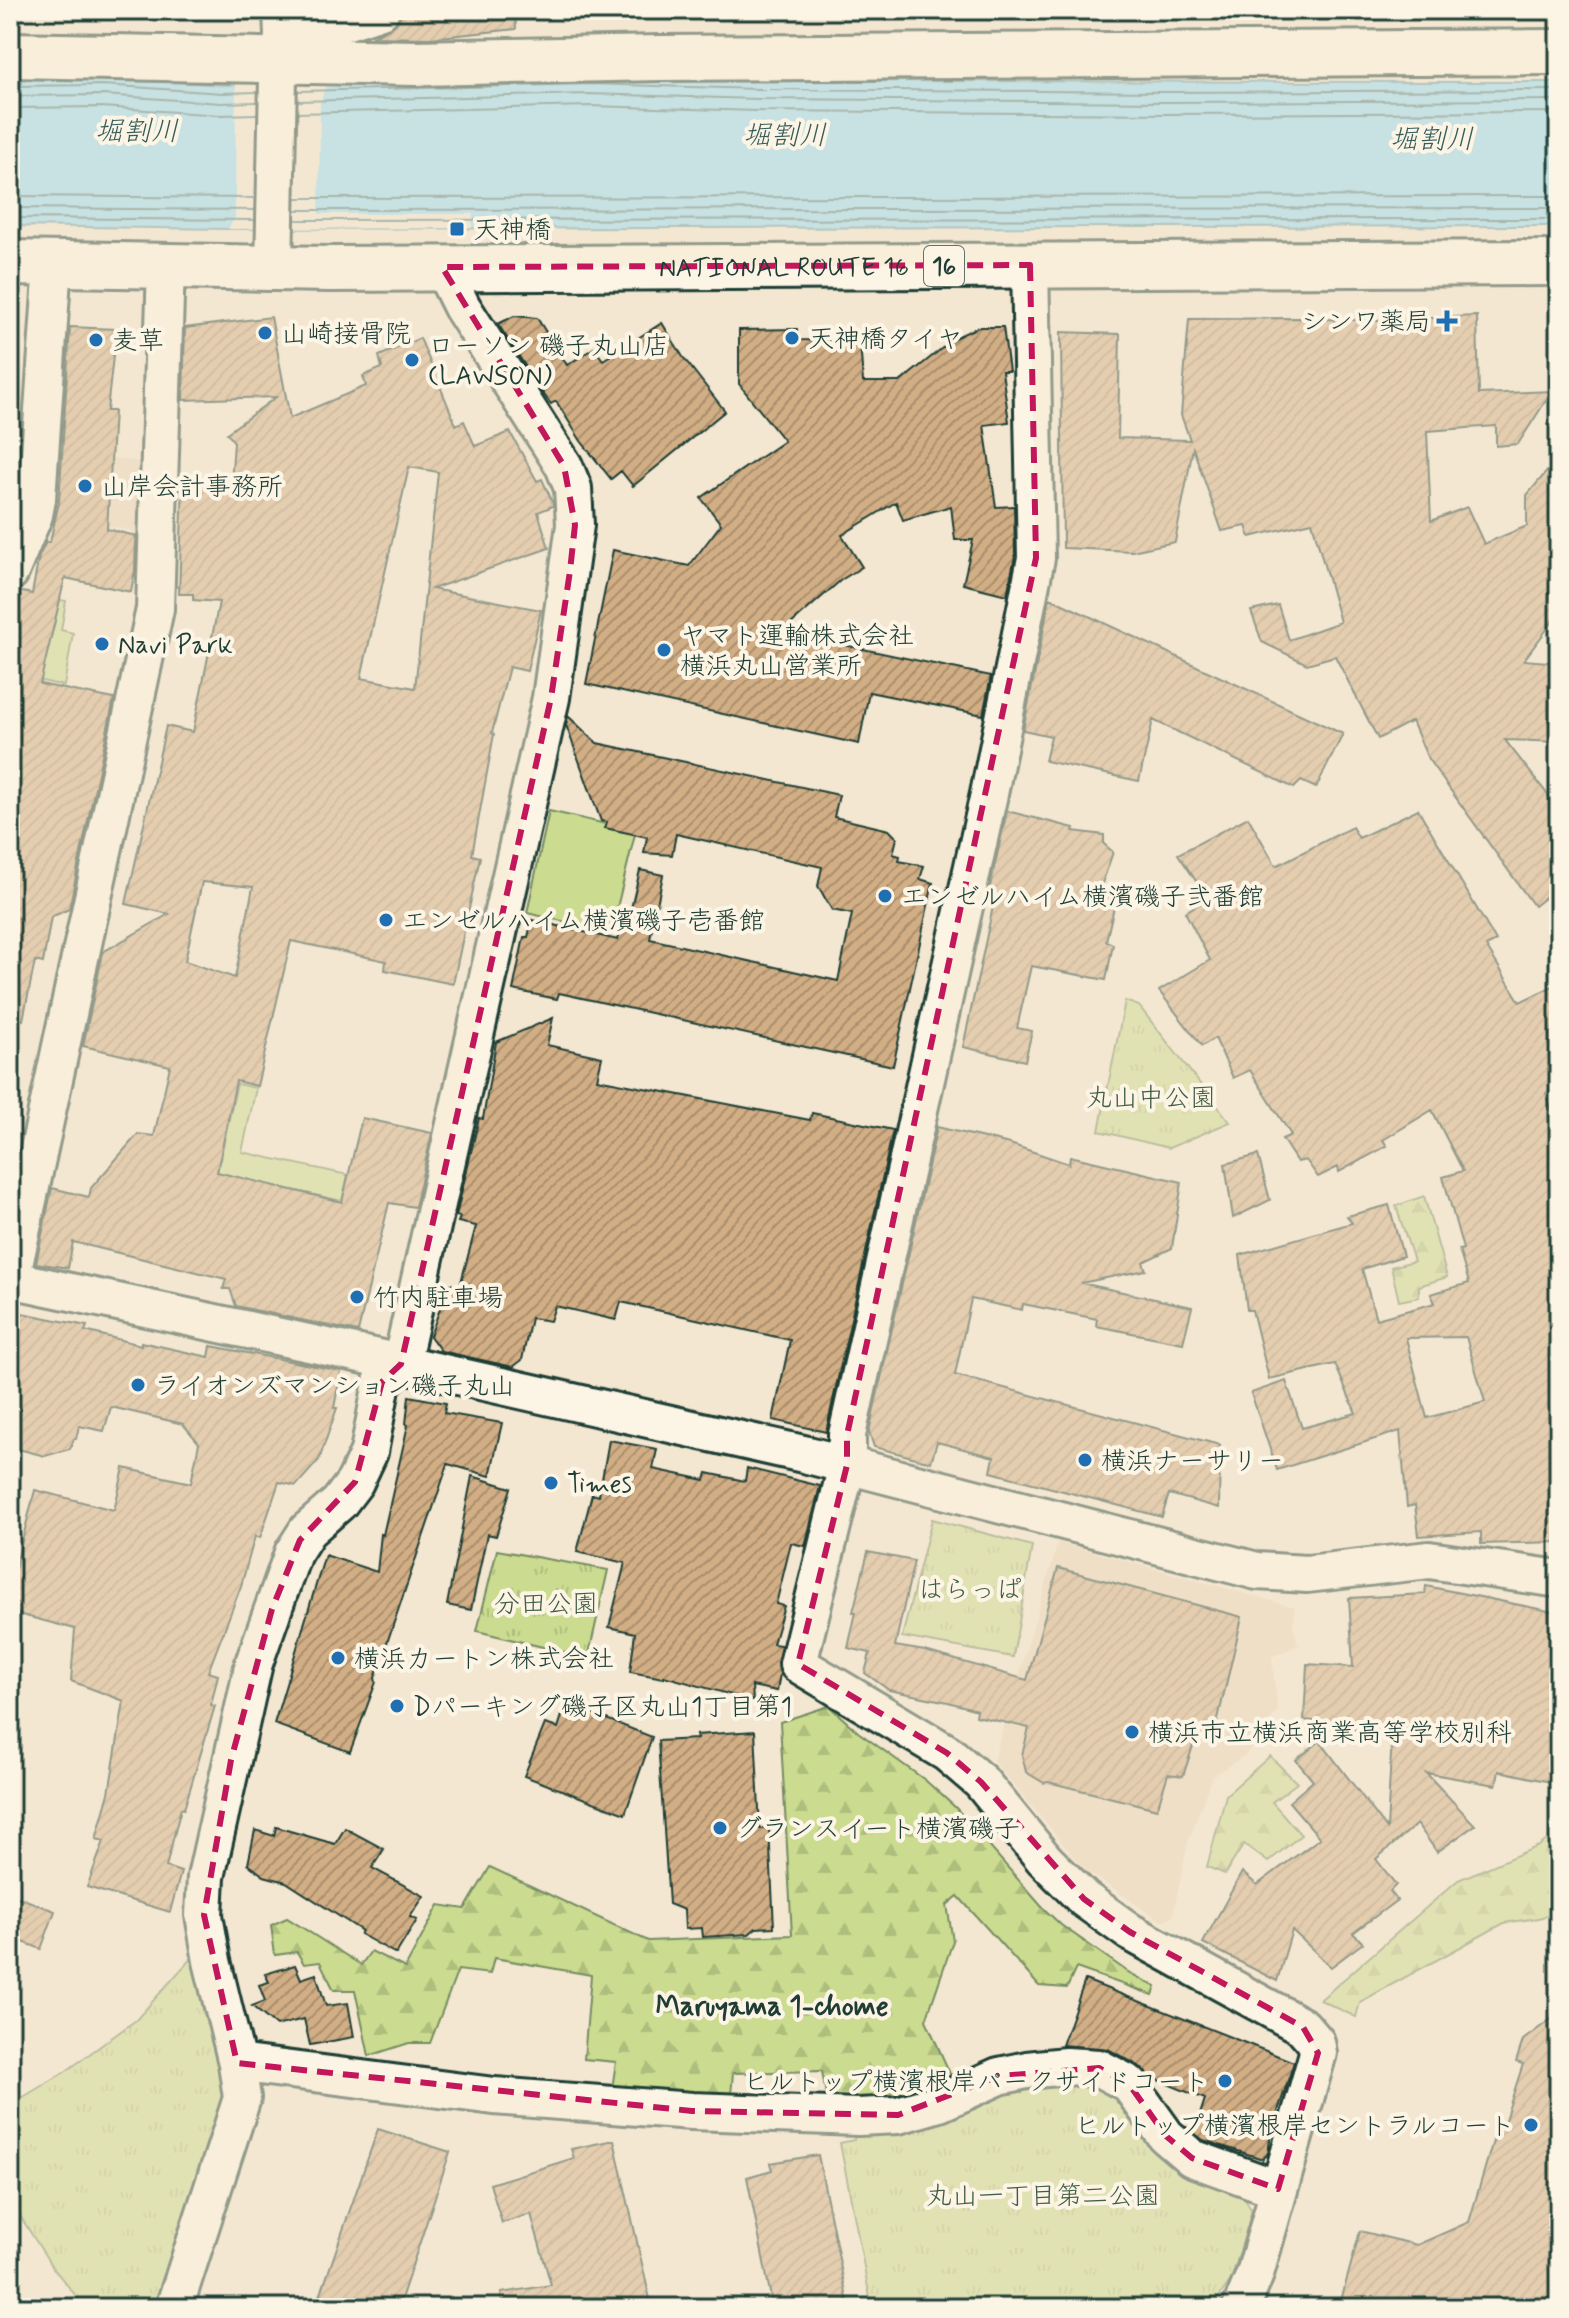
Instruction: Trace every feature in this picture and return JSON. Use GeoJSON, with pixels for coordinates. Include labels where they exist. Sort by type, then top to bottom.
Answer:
{"type":"FeatureCollection","features":[{"type":"Feature","properties":{"kind":"main road"},"geometry":{"type":"LineString","coordinates":[[10,55],[279,70],[415,63],[676,57],[1559,52]]}},
{"type":"Feature","properties":{"kind":"main road","name":"NATIONAL ROUTE 16"},"geometry":{"type":"LineString","coordinates":[[10,263],[166,266],[275,248],[442,267],[1559,263]]}},
{"type":"Feature","properties":{"kind":"street"},"geometry":{"type":"LineString","coordinates":[[275,248],[282,10]]}},
{"type":"Feature","properties":{"kind":"street"},"geometry":{"type":"LineString","coordinates":[[279,70],[297,38],[381,10]]}},
{"type":"Feature","properties":{"kind":"street"},"geometry":{"type":"LineString","coordinates":[[10,572],[34,515],[37,499],[53,263]]}},
{"type":"Feature","properties":{"kind":"street"},"geometry":{"type":"LineString","coordinates":[[1030,265],[1036,558],[989,794],[847,1435],[847,1465],[798,1664],[947,1753],[981,1782],[1044,1859],[1084,1899],[1130,1932],[1303,2027],[1316,2042],[1318,2053],[1255,2274],[1241,2308]]}},
{"type":"Feature","properties":{"kind":"street"},"geometry":{"type":"LineString","coordinates":[[166,266],[155,609],[10,1281],[401,1364],[847,1465],[1257,1571],[1307,1574],[1429,1560],[1559,1579]]}},
{"type":"Feature","properties":{"kind":"street"},"geometry":{"type":"LineString","coordinates":[[174,2308],[242,2098],[204,1915],[206,1877],[241,1717],[263,1636],[293,1553],[307,1531],[339,1503],[355,1482],[369,1452],[382,1382],[401,1364],[551,698],[575,525],[573,488],[564,466],[462,307],[442,267]]}},
{"type":"Feature","properties":{"kind":"street"},"geometry":{"type":"LineString","coordinates":[[237,2063],[494,2096],[692,2111],[858,2117],[898,2115],[939,2103],[999,2076],[1027,2070],[1066,2066],[1099,2068],[1129,2084],[1166,2136],[1192,2158],[1278,2189]]}},
{"type":"Feature","properties":{"kind":"highlighted area"},"geometry":{"type":"Polygon","coordinates":[[[1030,265],[1036,558],[847,1435],[847,1465],[798,1664],[947,1753],[981,1782],[1084,1899],[1130,1932],[1303,2027],[1318,2053],[1278,2189],[1192,2158],[1166,2136],[1129,2084],[1099,2068],[999,2076],[898,2115],[692,2111],[237,2063],[204,1915],[231,1760],[272,1609],[300,1540],[355,1482],[382,1382],[401,1364],[551,698],[570,571],[575,525],[564,466],[442,267],[1030,265]]]}},
{"type":"Feature","properties":{"kind":"shaded area"},"geometry":{"type":"Polygon","coordinates":[[[57,450],[149,463],[145,534],[52,514],[57,450]]]}},
{"type":"Feature","properties":{"kind":"shaded area","name":"横浜市立横浜商業高等学校別科"},"geometry":{"type":"Polygon","coordinates":[[[1058,1542],[1295,1607],[1293,1626],[1299,1645],[1272,1657],[1278,1710],[1247,1754],[1212,1777],[1188,1843],[1173,1916],[1162,1922],[1085,1870],[993,1761],[1058,1542]]]}},
{"type":"Feature","properties":{"kind":"green space"},"geometry":{"type":"Polygon","coordinates":[[[60,600],[66,601],[61,630],[73,633],[64,686],[33,679],[47,653],[60,600]]]}},
{"type":"Feature","properties":{"kind":"green space"},"geometry":{"type":"Polygon","coordinates":[[[549,811],[635,834],[611,932],[527,913],[549,811]]]}},
{"type":"Feature","properties":{"kind":"green space","name":"丸山中公園"},"geometry":{"type":"Polygon","coordinates":[[[1125,1001],[1139,1006],[1230,1122],[1169,1148],[1099,1131],[1125,1001]]]}},
{"type":"Feature","properties":{"kind":"green space"},"geometry":{"type":"Polygon","coordinates":[[[237,1084],[256,1088],[242,1152],[348,1175],[342,1201],[217,1173],[237,1084]]]}},
{"type":"Feature","properties":{"kind":"green space"},"geometry":{"type":"Polygon","coordinates":[[[1424,1196],[1447,1277],[1419,1286],[1419,1297],[1399,1301],[1391,1267],[1414,1261],[1396,1206],[1424,1196]]]}},
{"type":"Feature","properties":{"kind":"green space","name":"はらっぱ"},"geometry":{"type":"Polygon","coordinates":[[[932,1519],[1032,1546],[1013,1657],[902,1637],[932,1519]]]}},
{"type":"Feature","properties":{"kind":"green space","name":"分田公園"},"geometry":{"type":"Polygon","coordinates":[[[497,1550],[608,1570],[588,1658],[477,1631],[497,1550]]]}},
{"type":"Feature","properties":{"kind":"green space"},"geometry":{"type":"Polygon","coordinates":[[[829,1706],[858,1732],[925,1780],[956,1808],[1061,1925],[1128,1972],[1156,1987],[1153,1995],[1076,1968],[1067,1988],[1039,1986],[958,1896],[947,1905],[953,1941],[926,2020],[951,2076],[887,2098],[827,2100],[822,2071],[733,2073],[731,2095],[612,2089],[616,2062],[584,2059],[591,1975],[494,1958],[490,1974],[458,1970],[430,2043],[409,2043],[369,2056],[355,1990],[334,1990],[320,1962],[304,1964],[297,1952],[275,1955],[271,1925],[287,1918],[361,1965],[371,1951],[405,1968],[439,1905],[465,1909],[490,1867],[648,1941],[792,1935],[780,1722],[829,1706]]]}},
{"type":"Feature","properties":{"kind":"green space"},"geometry":{"type":"Polygon","coordinates":[[[1270,1756],[1297,1783],[1272,1802],[1301,1835],[1268,1862],[1244,1844],[1225,1874],[1207,1867],[1226,1795],[1270,1756]]]}},
{"type":"Feature","properties":{"kind":"green space"},"geometry":{"type":"Polygon","coordinates":[[[1559,1831],[1559,1911],[1539,1918],[1504,1923],[1360,2002],[1356,2017],[1320,2000],[1458,1880],[1539,1846],[1559,1831]]]}},
{"type":"Feature","properties":{"kind":"green space"},"geometry":{"type":"Polygon","coordinates":[[[195,1954],[235,2065],[158,2308],[86,2308],[53,2268],[15,2208],[10,2206],[10,2105],[65,2072],[136,2020],[195,1954]]]}},
{"type":"Feature","properties":{"kind":"green space","name":"丸山一丁目第二公園"},"geometry":{"type":"Polygon","coordinates":[[[1048,2077],[1108,2087],[1143,2137],[1164,2160],[1241,2191],[1252,2211],[1231,2280],[1211,2308],[872,2308],[840,2143],[854,2140],[855,2134],[891,2134],[1010,2087],[1048,2077]]]}},
{"type":"Feature","properties":{"kind":"water","name":"堀割川"},"geometry":{"type":"Polygon","coordinates":[[[590,76],[757,81],[1559,82],[1559,226],[228,229],[10,226],[10,78],[103,77],[223,85],[590,76]]]}},
{"type":"Feature","properties":{"kind":"pier"},"geometry":{"type":"Polygon","coordinates":[[[328,79],[320,103],[319,214],[473,214],[472,228],[228,229],[235,218],[236,81],[328,79]]]}},
{"type":"Feature","properties":{"kind":"building"},"geometry":{"type":"Polygon","coordinates":[[[401,10],[515,10],[516,29],[430,38],[372,37],[396,24],[401,10]]]}},
{"type":"Feature","properties":{"kind":"building"},"geometry":{"type":"Polygon","coordinates":[[[514,316],[537,318],[567,365],[594,348],[603,360],[662,323],[683,357],[725,411],[633,486],[621,471],[611,479],[581,441],[556,401],[551,404],[542,392],[498,324],[514,316]]]}},
{"type":"Feature","properties":{"kind":"building"},"geometry":{"type":"Polygon","coordinates":[[[1477,316],[1479,394],[1552,391],[1518,444],[1496,446],[1496,426],[1427,431],[1431,521],[1467,507],[1484,544],[1527,526],[1527,495],[1559,457],[1559,613],[1524,660],[1559,663],[1559,742],[1505,740],[1559,809],[1559,886],[1534,906],[1428,759],[1412,721],[1378,739],[1335,656],[1307,664],[1262,642],[1251,611],[1278,605],[1289,640],[1340,622],[1312,522],[1250,537],[1246,526],[1222,531],[1193,448],[1175,542],[1132,551],[1063,548],[1061,332],[1120,334],[1118,438],[1190,440],[1181,415],[1189,319],[1297,318],[1407,322],[1406,319],[1477,316]]]}},
{"type":"Feature","properties":{"kind":"building"},"geometry":{"type":"Polygon","coordinates":[[[271,317],[290,418],[366,386],[363,376],[382,368],[379,356],[420,338],[456,425],[464,421],[475,446],[510,432],[537,481],[542,479],[553,503],[553,506],[538,512],[549,548],[432,589],[541,610],[527,671],[509,667],[492,733],[472,855],[480,857],[453,984],[385,970],[386,961],[291,941],[257,1086],[236,1081],[217,1172],[342,1202],[362,1118],[432,1133],[415,1207],[389,1203],[358,1332],[236,1306],[230,1289],[223,1289],[226,1279],[73,1242],[68,1268],[36,1263],[52,1188],[89,1197],[91,1188],[138,1134],[154,1136],[170,1066],[83,1046],[103,952],[169,914],[126,904],[166,726],[193,732],[219,602],[193,600],[193,594],[179,594],[183,481],[231,484],[234,442],[227,433],[276,397],[183,400],[185,328],[271,317]],[[409,467],[361,678],[415,688],[438,472],[409,467]],[[202,882],[185,961],[235,978],[253,887],[202,882]]]}},
{"type":"Feature","properties":{"kind":"building"},"geometry":{"type":"Polygon","coordinates":[[[70,327],[116,329],[107,411],[114,411],[107,529],[136,536],[135,570],[131,592],[65,578],[40,684],[114,699],[69,909],[51,917],[43,963],[35,961],[23,1020],[10,1018],[10,593],[32,594],[39,556],[46,542],[50,542],[59,502],[70,327]]]}},
{"type":"Feature","properties":{"kind":"building"},"geometry":{"type":"Polygon","coordinates":[[[978,327],[1003,327],[1009,371],[1002,371],[1009,422],[984,425],[996,507],[1014,506],[1015,556],[1007,595],[963,584],[973,540],[955,540],[951,506],[903,520],[896,502],[842,535],[862,567],[841,580],[782,632],[991,676],[983,715],[869,692],[859,744],[586,684],[613,550],[689,566],[721,524],[701,498],[784,441],[739,384],[739,330],[797,329],[797,340],[860,341],[863,382],[900,382],[956,337],[978,327]]]}},
{"type":"Feature","properties":{"kind":"building"},"geometry":{"type":"Polygon","coordinates":[[[1050,598],[1343,734],[1316,788],[1301,781],[1294,788],[1153,720],[1139,781],[1045,761],[1051,736],[1023,730],[1050,598]]]}},
{"type":"Feature","properties":{"kind":"building","name":"エンゼルハイム横濱磯子弐番館"},"geometry":{"type":"Polygon","coordinates":[[[568,716],[597,743],[839,795],[834,817],[889,830],[897,838],[893,854],[900,856],[899,861],[924,866],[920,879],[933,883],[893,1066],[559,993],[557,999],[513,990],[524,937],[528,937],[532,920],[618,940],[620,929],[626,930],[640,870],[663,875],[650,939],[838,981],[852,914],[832,910],[818,886],[822,867],[676,834],[672,855],[644,853],[647,837],[605,828],[607,822],[601,821],[566,725],[568,716]]]}},
{"type":"Feature","properties":{"kind":"building"},"geometry":{"type":"Polygon","coordinates":[[[1418,809],[1496,941],[1486,946],[1520,1002],[1559,983],[1559,1086],[1546,1093],[1559,1135],[1559,1542],[1481,1544],[1481,1532],[1419,1536],[1415,1505],[1407,1507],[1400,1431],[1277,1470],[1251,1393],[1286,1381],[1302,1428],[1356,1413],[1335,1364],[1269,1379],[1252,1310],[1247,1310],[1240,1255],[1352,1223],[1347,1216],[1389,1205],[1403,1256],[1362,1269],[1376,1319],[1435,1303],[1431,1294],[1469,1283],[1443,1177],[1463,1171],[1432,1110],[1383,1140],[1387,1146],[1339,1172],[1338,1167],[1318,1177],[1306,1160],[1297,1162],[1282,1139],[1291,1135],[1250,1070],[1233,1078],[1215,1038],[1202,1046],[1159,991],[1210,960],[1185,912],[1208,899],[1178,854],[1248,817],[1276,866],[1352,827],[1359,838],[1418,809]],[[1466,1337],[1406,1338],[1427,1418],[1485,1402],[1466,1337]]]}},
{"type":"Feature","properties":{"kind":"building"},"geometry":{"type":"Polygon","coordinates":[[[1007,811],[1074,828],[1073,831],[1104,835],[1104,844],[1113,852],[1097,898],[1119,886],[1106,941],[1113,944],[1106,980],[1031,966],[1017,1028],[1032,1031],[1025,1061],[963,1047],[995,897],[988,895],[1007,811]]]}},
{"type":"Feature","properties":{"kind":"building"},"geometry":{"type":"Polygon","coordinates":[[[553,1018],[547,1045],[602,1057],[597,1079],[810,1120],[812,1113],[893,1130],[826,1432],[773,1420],[790,1340],[621,1302],[616,1320],[555,1306],[550,1321],[531,1318],[522,1360],[513,1367],[441,1351],[430,1336],[449,1284],[460,1286],[476,1226],[458,1222],[460,1217],[456,1216],[479,1118],[483,1119],[496,1042],[553,1018]]]}},
{"type":"Feature","properties":{"kind":"building"},"geometry":{"type":"Polygon","coordinates":[[[937,1127],[1010,1144],[1069,1164],[1070,1156],[1182,1182],[1172,1248],[1143,1262],[1146,1270],[1081,1283],[1192,1307],[1183,1343],[1096,1326],[1097,1319],[1023,1304],[1022,1310],[971,1299],[955,1375],[1220,1445],[1219,1508],[1169,1494],[1162,1517],[991,1472],[994,1457],[937,1442],[931,1462],[874,1447],[869,1432],[937,1127]]]}},
{"type":"Feature","properties":{"kind":"building"},"geometry":{"type":"Polygon","coordinates":[[[1258,1155],[1270,1200],[1233,1218],[1225,1164],[1258,1155]]]}},
{"type":"Feature","properties":{"kind":"building"},"geometry":{"type":"Polygon","coordinates":[[[22,1313],[87,1326],[85,1331],[141,1345],[141,1342],[209,1357],[211,1346],[341,1371],[334,1408],[337,1408],[319,1460],[296,1486],[279,1482],[260,1538],[255,1536],[241,1586],[208,1672],[218,1675],[211,1705],[215,1706],[184,1809],[181,1808],[166,1867],[181,1872],[170,1912],[87,1887],[104,1841],[96,1839],[109,1793],[124,1701],[71,1681],[75,1629],[10,1612],[10,1588],[35,1490],[114,1510],[124,1468],[191,1483],[199,1443],[183,1424],[111,1407],[104,1431],[79,1426],[70,1449],[45,1456],[10,1447],[10,1378],[22,1313]]]}},
{"type":"Feature","properties":{"kind":"building"},"geometry":{"type":"Polygon","coordinates":[[[409,1396],[446,1403],[444,1413],[502,1423],[490,1476],[448,1464],[350,1752],[274,1724],[325,1555],[377,1572],[381,1534],[408,1425],[409,1396]]]}},
{"type":"Feature","properties":{"kind":"building"},"geometry":{"type":"Polygon","coordinates":[[[609,1440],[657,1449],[653,1469],[705,1480],[707,1473],[745,1481],[747,1468],[820,1486],[805,1546],[791,1543],[776,1604],[784,1606],[773,1644],[781,1645],[777,1691],[752,1686],[753,1701],[664,1676],[630,1672],[635,1633],[609,1627],[625,1563],[577,1552],[592,1494],[599,1496],[609,1440]]]}},
{"type":"Feature","properties":{"kind":"building"},"geometry":{"type":"Polygon","coordinates":[[[472,1476],[511,1488],[496,1536],[487,1534],[471,1610],[447,1605],[472,1476]]]}},
{"type":"Feature","properties":{"kind":"building"},"geometry":{"type":"Polygon","coordinates":[[[868,1552],[914,1561],[895,1646],[925,1651],[1027,1680],[1058,1568],[1242,1617],[1213,1740],[1196,1737],[1183,1776],[1168,1774],[1157,1809],[1044,1783],[1026,1772],[1022,1755],[1029,1728],[976,1716],[977,1710],[948,1702],[889,1690],[865,1673],[870,1653],[848,1648],[856,1612],[853,1612],[868,1552]]]}},
{"type":"Feature","properties":{"kind":"building"},"geometry":{"type":"Polygon","coordinates":[[[1426,1586],[1559,1613],[1559,1752],[1551,1782],[1499,1771],[1496,1785],[1426,1773],[1475,1825],[1437,1852],[1417,1824],[1376,1859],[1396,1885],[1390,1891],[1397,1900],[1353,1933],[1363,1943],[1331,1967],[1292,1930],[1277,1981],[1203,1943],[1242,1872],[1257,1885],[1320,1838],[1289,1802],[1313,1781],[1296,1760],[1320,1741],[1387,1829],[1392,1735],[1304,1720],[1307,1664],[1353,1667],[1349,1598],[1425,1594],[1426,1586]]]}},
{"type":"Feature","properties":{"kind":"building"},"geometry":{"type":"Polygon","coordinates":[[[566,1703],[652,1737],[625,1814],[524,1776],[545,1724],[558,1728],[566,1703]]]}},
{"type":"Feature","properties":{"kind":"building","name":"グランスイート横濱磯子"},"geometry":{"type":"Polygon","coordinates":[[[755,1731],[760,1829],[769,1828],[774,1927],[756,1928],[749,1934],[703,1937],[702,1928],[685,1929],[684,1910],[669,1904],[658,1741],[755,1731]]]}},
{"type":"Feature","properties":{"kind":"building"},"geometry":{"type":"Polygon","coordinates":[[[276,1827],[335,1844],[345,1828],[384,1849],[372,1868],[424,1896],[410,1917],[417,1920],[396,1954],[360,1934],[362,1931],[286,1882],[264,1876],[248,1864],[255,1830],[274,1836],[276,1827]]]}},
{"type":"Feature","properties":{"kind":"building"},"geometry":{"type":"Polygon","coordinates":[[[10,1894],[55,1911],[41,1949],[10,1937],[10,1894]]]}},
{"type":"Feature","properties":{"kind":"building"},"geometry":{"type":"Polygon","coordinates":[[[295,1965],[301,1979],[316,1974],[326,2006],[348,2003],[354,2037],[310,2045],[304,2019],[276,2026],[252,2006],[265,2001],[259,1985],[269,1982],[265,1974],[295,1965]]]}},
{"type":"Feature","properties":{"kind":"building","name":"ヒルトップ横濱根岸パークサイドコート"},"geometry":{"type":"Polygon","coordinates":[[[1085,1980],[1294,2062],[1271,2132],[1268,2153],[1263,2159],[1203,2140],[1194,2133],[1205,2099],[1150,2077],[1139,2066],[1108,2049],[1062,2045],[1085,1980]]]}},
{"type":"Feature","properties":{"kind":"building","name":"ヒルトップ横濱根岸セントラルコート"},"geometry":{"type":"Polygon","coordinates":[[[1559,2013],[1559,2308],[1339,2308],[1360,2231],[1417,2245],[1469,2222],[1498,2124],[1503,2126],[1523,2064],[1516,2062],[1523,2040],[1559,2013]]]}},
{"type":"Feature","properties":{"kind":"building"},"geometry":{"type":"Polygon","coordinates":[[[378,2129],[450,2152],[398,2308],[316,2308],[378,2129]]]}},
{"type":"Feature","properties":{"kind":"building"},"geometry":{"type":"Polygon","coordinates":[[[614,2140],[652,2308],[502,2308],[501,2293],[551,2285],[531,2214],[502,2223],[490,2184],[574,2158],[571,2149],[614,2140]]]}},
{"type":"Feature","properties":{"kind":"building"},"geometry":{"type":"Polygon","coordinates":[[[818,2155],[849,2308],[773,2308],[747,2177],[772,2170],[770,2163],[818,2155]]]}},
{"type":"Feature","properties":{"kind":"place","name":"天神橋"},"geometry":{"type":"Point","coordinates":[457,229]}},
{"type":"Feature","properties":{"kind":"place","name":"シンワ薬局"},"geometry":{"type":"Point","coordinates":[1447,321]}},
{"type":"Feature","properties":{"kind":"place","name":"山崎接骨院"},"geometry":{"type":"Point","coordinates":[265,333]}},
{"type":"Feature","properties":{"kind":"place","name":"天神橋タイヤ"},"geometry":{"type":"Point","coordinates":[792,338]}},
{"type":"Feature","properties":{"kind":"place","name":"麦草"},"geometry":{"type":"Point","coordinates":[96,340]}},
{"type":"Feature","properties":{"kind":"place","name":"ローソン 磯子丸山店 (LAWSON)"},"geometry":{"type":"Point","coordinates":[412,360]}},
{"type":"Feature","properties":{"kind":"place","name":"山岸会計事務所"},"geometry":{"type":"Point","coordinates":[85,486]}},
{"type":"Feature","properties":{"kind":"place","name":"Navi Park"},"geometry":{"type":"Point","coordinates":[102,644]}},
{"type":"Feature","properties":{"kind":"place","name":"ヤマト運輸株式会社 横浜丸山営業所"},"geometry":{"type":"Point","coordinates":[664,650]}},
{"type":"Feature","properties":{"kind":"place","name":"エンゼルハイム横濱磯子弐番館"},"geometry":{"type":"Point","coordinates":[885,896]}},
{"type":"Feature","properties":{"kind":"place","name":"エンゼルハイム横濱磯子壱番館"},"geometry":{"type":"Point","coordinates":[386,920]}},
{"type":"Feature","properties":{"kind":"place","name":"竹内駐車場"},"geometry":{"type":"Point","coordinates":[357,1297]}},
{"type":"Feature","properties":{"kind":"place","name":"ライオンズマンション磯子丸山"},"geometry":{"type":"Point","coordinates":[138,1385]}},
{"type":"Feature","properties":{"kind":"place","name":"横浜ナーサリー"},"geometry":{"type":"Point","coordinates":[1085,1460]}},
{"type":"Feature","properties":{"kind":"place","name":"Times"},"geometry":{"type":"Point","coordinates":[551,1483]}},
{"type":"Feature","properties":{"kind":"place","name":"横浜カートン株式会社"},"geometry":{"type":"Point","coordinates":[338,1658]}},
{"type":"Feature","properties":{"kind":"place","name":"Dパーキング磯子区丸山1丁目第1"},"geometry":{"type":"Point","coordinates":[397,1706]}},
{"type":"Feature","properties":{"kind":"place","name":"横浜市立横浜商業高等学校別科"},"geometry":{"type":"Point","coordinates":[1132,1732]}},
{"type":"Feature","properties":{"kind":"place","name":"グランスイート横濱磯子"},"geometry":{"type":"Point","coordinates":[720,1828]}},
{"type":"Feature","properties":{"kind":"place","name":"ヒルトップ横濱根岸パークサイドコート"},"geometry":{"type":"Point","coordinates":[1225,2081]}},
{"type":"Feature","properties":{"kind":"place","name":"ヒルトップ横濱根岸セントラルコート"},"geometry":{"type":"Point","coordinates":[1531,2125]}},
{"type":"Feature","properties":{"kind":"district","name":"Maruyama 1-chome"},"geometry":{"type":"Point","coordinates":[772,2005]}}]}
